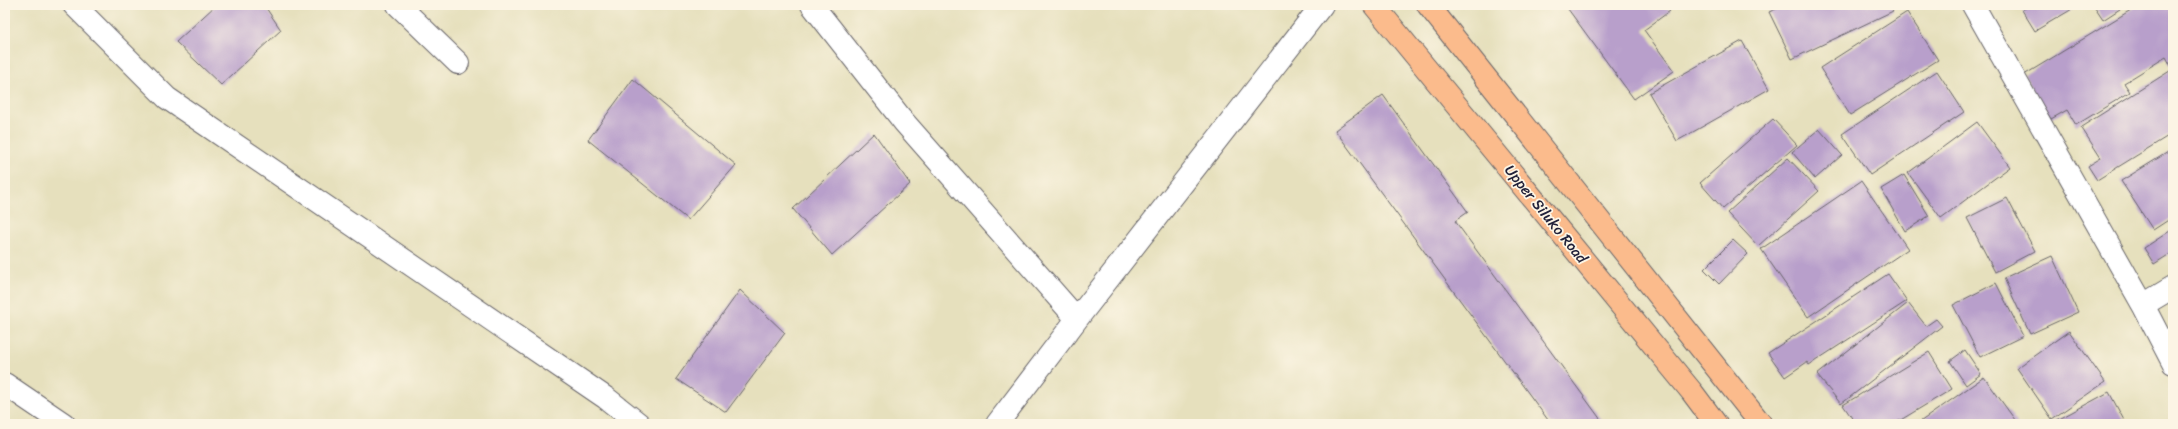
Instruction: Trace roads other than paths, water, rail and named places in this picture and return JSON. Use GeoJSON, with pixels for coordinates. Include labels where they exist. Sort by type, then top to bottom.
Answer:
{"type":"FeatureCollection","features":[{"type":"Feature","properties":{"kind":"main road","name":"Upper Siluko Road"},"geometry":{"type":"LineString","coordinates":[[1374,5],[1692,392],[1716,424]]}},
{"type":"Feature","properties":{"kind":"main road"},"geometry":{"type":"LineString","coordinates":[[1430,6],[1761,424]]}},
{"type":"Feature","properties":{"kind":"street"},"geometry":{"type":"LineString","coordinates":[[74,5],[167,98],[606,398],[640,424]]}},
{"type":"Feature","properties":{"kind":"street"},"geometry":{"type":"LineString","coordinates":[[398,5],[458,63]]}},
{"type":"Feature","properties":{"kind":"street"},"geometry":{"type":"LineString","coordinates":[[812,5],[904,122],[1077,319]]}},
{"type":"Feature","properties":{"kind":"street"},"geometry":{"type":"LineString","coordinates":[[997,424],[1322,5]]}},
{"type":"Feature","properties":{"kind":"street"},"geometry":{"type":"LineString","coordinates":[[1973,5],[2143,305],[2173,363]]}},
{"type":"Feature","properties":{"kind":"street"},"geometry":{"type":"LineString","coordinates":[[2143,305],[2173,287]]}},
{"type":"Feature","properties":{"kind":"street"},"geometry":{"type":"LineString","coordinates":[[5,384],[64,424]]}}]}
